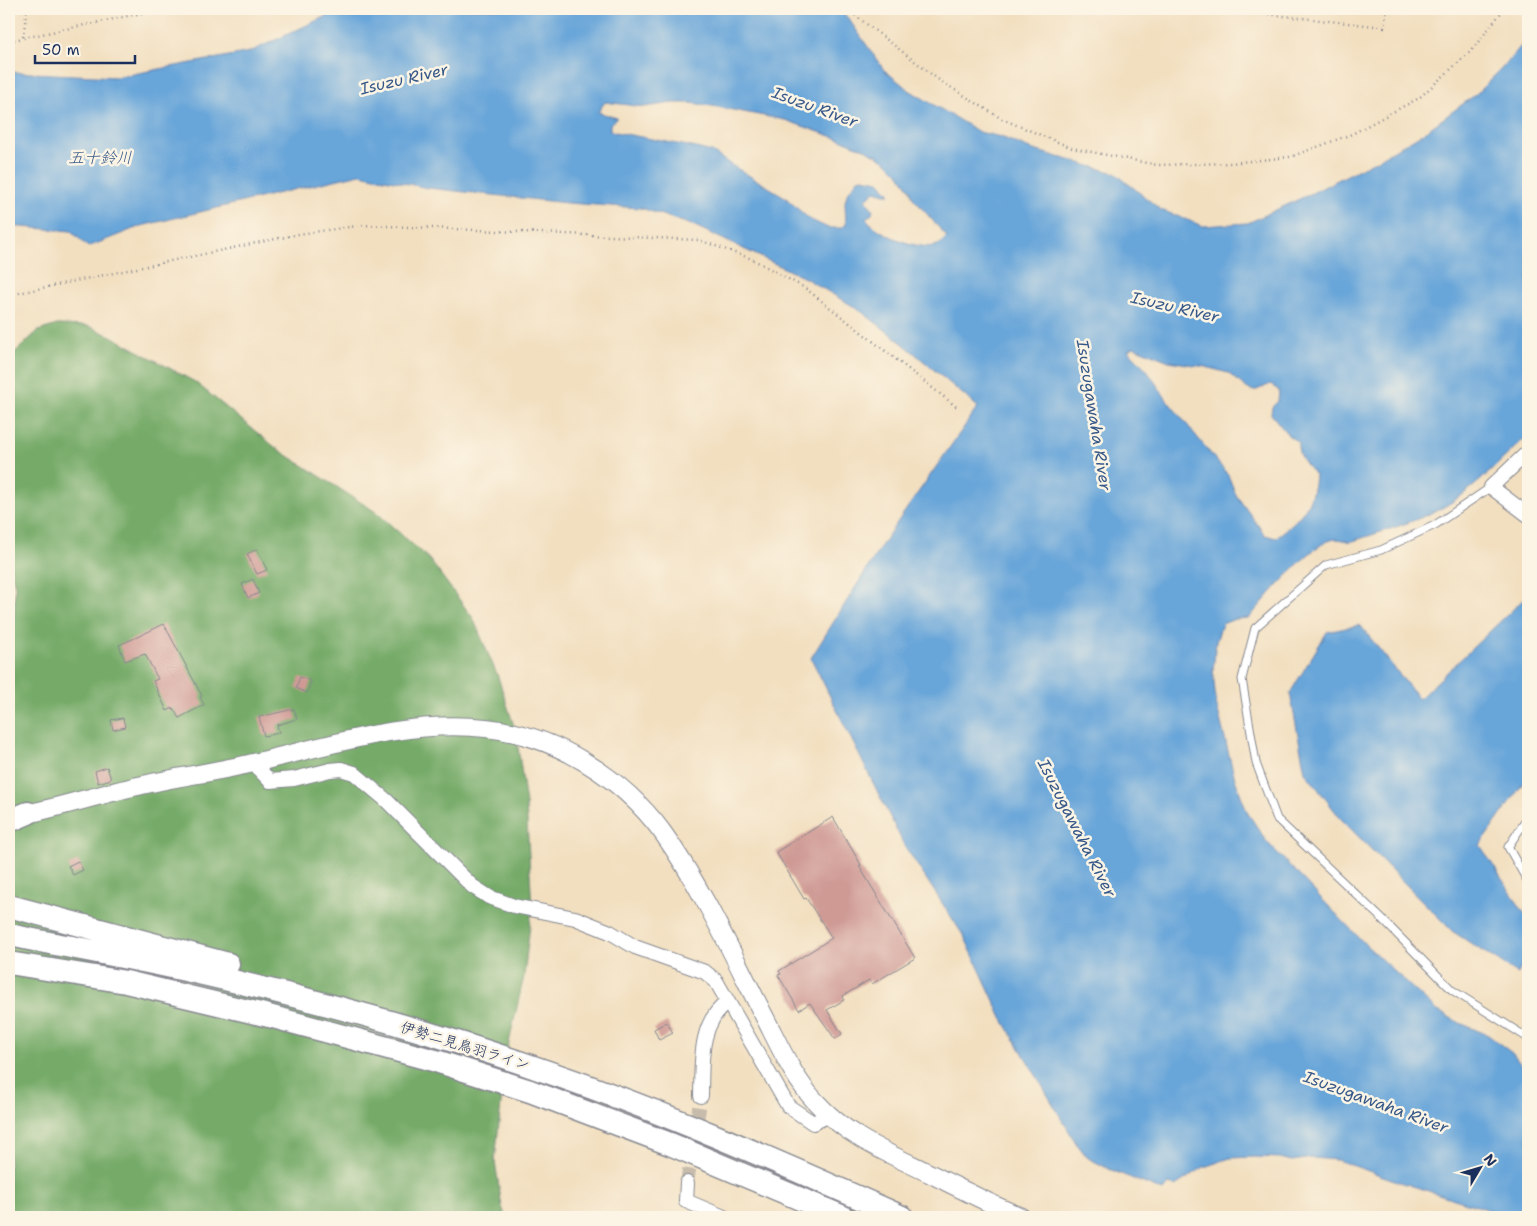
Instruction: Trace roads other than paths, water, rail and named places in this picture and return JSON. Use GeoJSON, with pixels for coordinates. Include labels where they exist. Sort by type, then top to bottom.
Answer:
{"type":"FeatureCollection","features":[{"type":"Feature","properties":{"kind":"main road"},"geometry":{"type":"LineString","coordinates":[[9,906],[308,984],[442,1037]]}},
{"type":"Feature","properties":{"kind":"main road","name":"伊勢二見鳥羽ライン"},"geometry":{"type":"LineString","coordinates":[[9,935],[210,976],[319,1003],[442,1037],[540,1069],[682,1123],[902,1217]]}},
{"type":"Feature","properties":{"kind":"main road","name":"伊勢二見鳥羽ライン"},"geometry":{"type":"LineString","coordinates":[[9,963],[126,982],[196,998],[436,1062],[530,1091],[670,1144],[843,1217]]}},
{"type":"Feature","properties":{"kind":"main road"},"geometry":{"type":"LineString","coordinates":[[9,976],[196,998]]}},
{"type":"Feature","properties":{"kind":"street"},"geometry":{"type":"LineString","coordinates":[[1528,452],[1491,486],[1528,514]]}},
{"type":"Feature","properties":{"kind":"street"},"geometry":{"type":"LineString","coordinates":[[15,817],[138,786],[252,763],[395,730],[440,727],[486,728],[521,734],[565,750],[632,797],[662,832],[691,876],[790,1067],[814,1101],[849,1132],[1011,1215]]}},
{"type":"Feature","properties":{"kind":"street"},"geometry":{"type":"LineString","coordinates":[[252,763],[270,782],[294,779],[336,769],[354,773],[392,806],[472,886],[489,897],[514,906],[576,918],[610,932],[635,947],[705,972],[716,981],[788,1106],[813,1123],[829,1115]]}},
{"type":"Feature","properties":{"kind":"street"},"geometry":{"type":"LineString","coordinates":[[701,1096],[703,1048],[706,1032],[710,1022],[728,1002]]}},
{"type":"Feature","properties":{"kind":"street"},"geometry":{"type":"LineString","coordinates":[[687,1183],[686,1201],[724,1217]]}},
{"type":"Feature","properties":{"kind":"lane"},"geometry":{"type":"LineString","coordinates":[[1491,486],[1435,525],[1381,550],[1326,565],[1255,628],[1242,679],[1256,763],[1277,819],[1381,918],[1452,990],[1528,1038]]}},
{"type":"Feature","properties":{"kind":"lane"},"geometry":{"type":"LineString","coordinates":[[1528,817],[1508,847],[1528,882]]}},
{"type":"Feature","properties":{"kind":"water"},"geometry":{"type":"Polygon","coordinates":[[[341,9],[838,9],[848,18],[884,70],[909,90],[979,132],[1001,137],[1030,149],[1115,173],[1161,210],[1203,226],[1248,223],[1377,160],[1425,132],[1475,95],[1528,38],[1528,435],[1475,485],[1440,509],[1407,523],[1350,542],[1338,539],[1331,540],[1311,552],[1288,574],[1249,618],[1235,619],[1222,624],[1216,642],[1213,670],[1216,703],[1235,779],[1247,812],[1267,842],[1367,946],[1436,1010],[1488,1035],[1512,1053],[1528,1072],[1528,1217],[1512,1217],[1337,1160],[1312,1158],[1292,1161],[1280,1158],[1230,1158],[1204,1167],[1175,1186],[1169,1184],[1163,1191],[1109,1169],[1088,1158],[1076,1143],[1002,1018],[965,938],[904,845],[811,658],[887,537],[978,407],[901,342],[858,309],[805,278],[695,226],[641,208],[567,203],[428,188],[360,174],[141,226],[88,247],[71,231],[9,226],[9,72],[117,77],[250,52],[341,9]],[[605,102],[598,112],[617,118],[610,124],[610,131],[712,152],[785,197],[809,219],[828,228],[840,228],[846,225],[845,202],[847,194],[858,179],[863,178],[879,181],[890,194],[875,191],[865,200],[873,209],[872,214],[866,218],[879,230],[899,240],[920,246],[938,245],[947,237],[913,198],[910,189],[886,161],[869,151],[845,141],[785,120],[712,106],[673,103],[644,107],[605,102]],[[1134,347],[1128,350],[1146,369],[1167,400],[1228,475],[1236,495],[1265,535],[1276,538],[1298,518],[1308,504],[1315,475],[1301,457],[1298,442],[1289,436],[1271,414],[1272,407],[1278,401],[1279,391],[1271,384],[1254,391],[1248,389],[1228,373],[1169,361],[1134,347]]]}},
{"type":"Feature","properties":{"kind":"water"},"geometry":{"type":"Polygon","coordinates":[[[1528,595],[1528,776],[1480,845],[1528,919],[1528,950],[1518,974],[1452,931],[1341,819],[1305,772],[1290,693],[1327,632],[1360,625],[1419,699],[1528,595]]]}},
{"type":"Feature","properties":{"kind":"tunnel"},"geometry":{"type":"LineString","coordinates":[[687,1183],[701,1096]]}},
{"type":"Feature","properties":{"kind":"water label","name":"Isuzu River"},"geometry":{"type":"Point","coordinates":[404,79]}},
{"type":"Feature","properties":{"kind":"water label","name":"Isuzu River"},"geometry":{"type":"Point","coordinates":[815,107]}},
{"type":"Feature","properties":{"kind":"water label","name":"五十鈴川"},"geometry":{"type":"Point","coordinates":[100,157]}},
{"type":"Feature","properties":{"kind":"water label","name":"Isuzu River"},"geometry":{"type":"Point","coordinates":[1175,307]}},
{"type":"Feature","properties":{"kind":"water label","name":"Isuzugawaha River"},"geometry":{"type":"Point","coordinates":[1094,415]}},
{"type":"Feature","properties":{"kind":"water label","name":"Isuzugawaha River"},"geometry":{"type":"Point","coordinates":[1077,828]}},
{"type":"Feature","properties":{"kind":"water label","name":"Isuzugawaha River"},"geometry":{"type":"Point","coordinates":[1376,1102]}}]}
